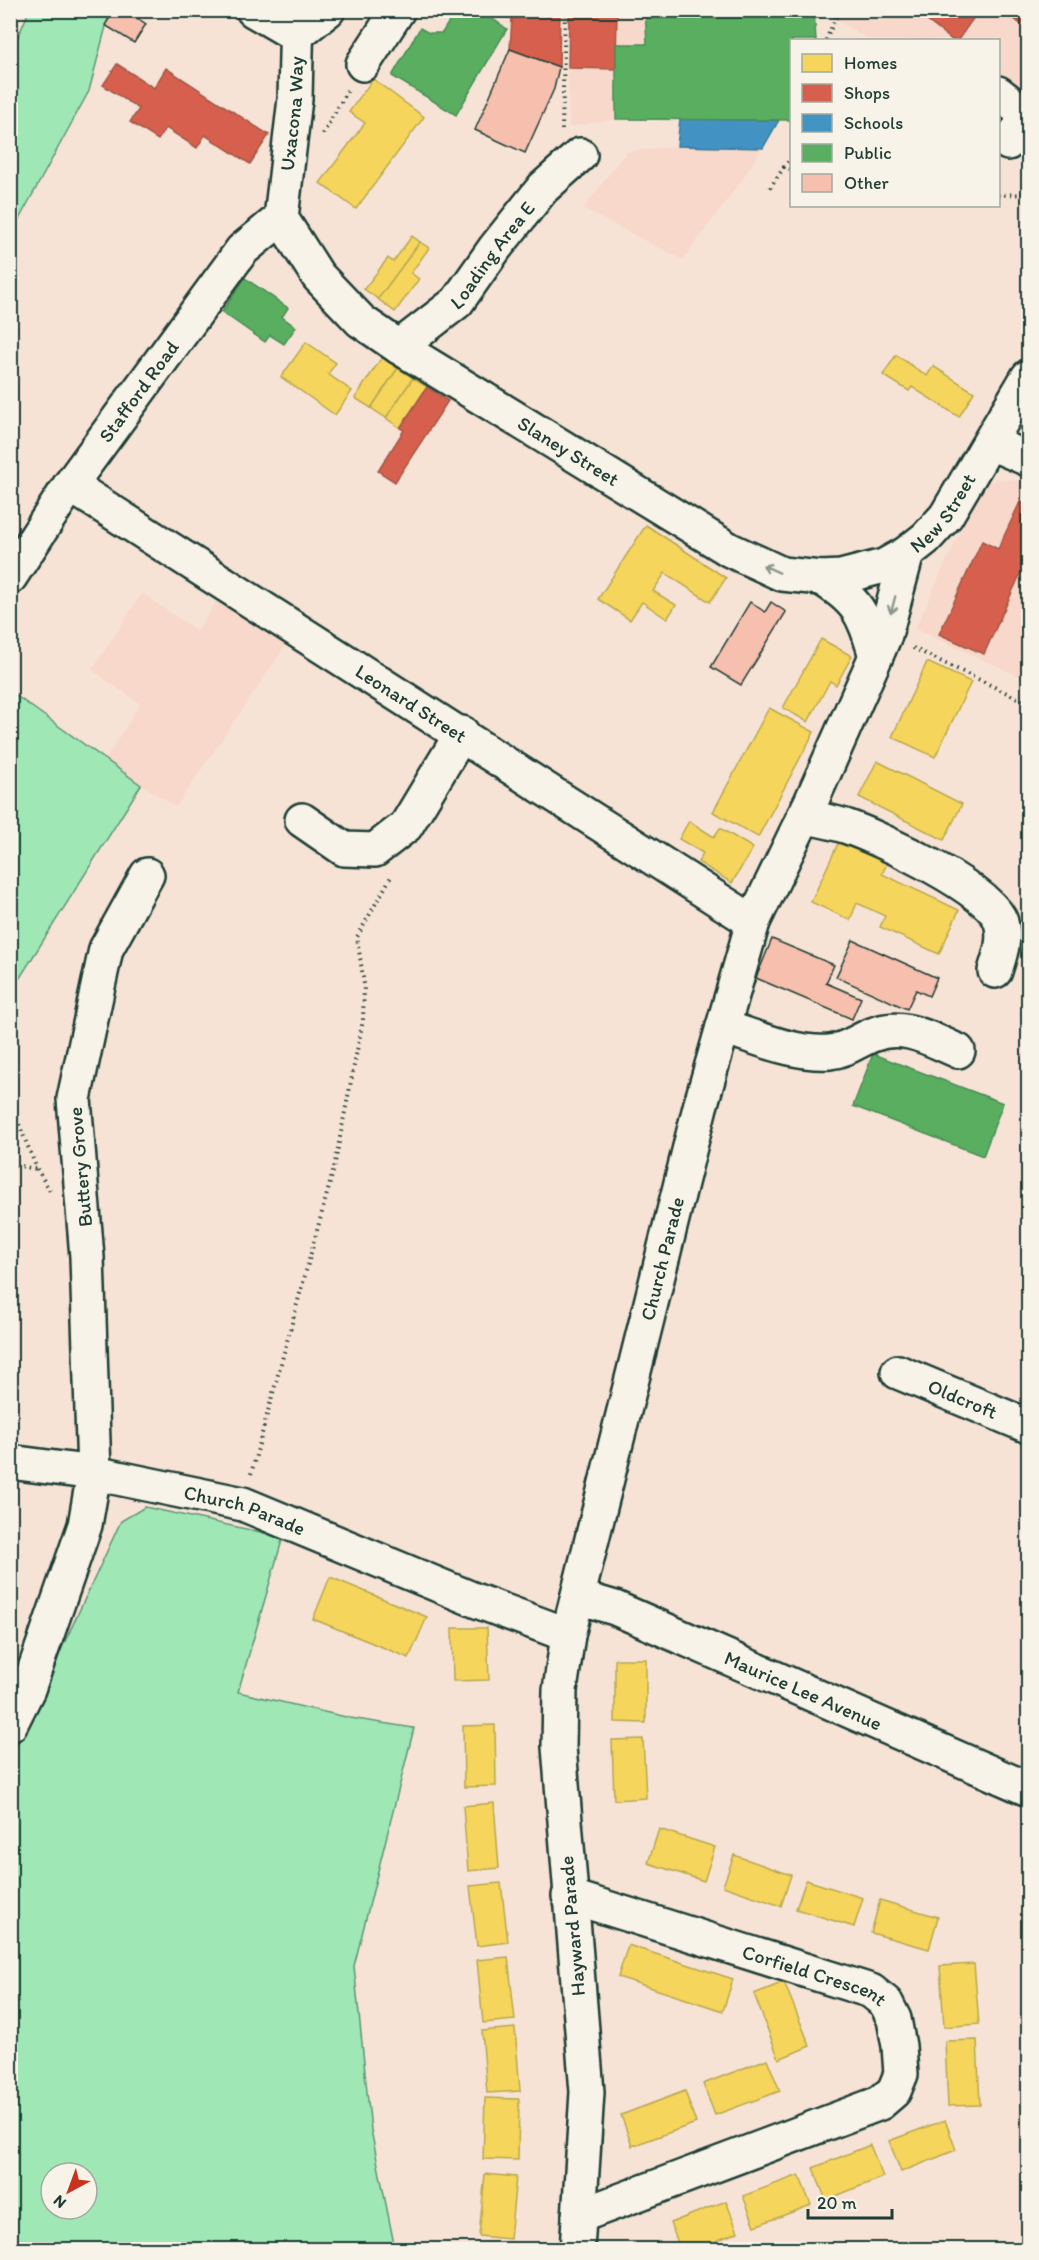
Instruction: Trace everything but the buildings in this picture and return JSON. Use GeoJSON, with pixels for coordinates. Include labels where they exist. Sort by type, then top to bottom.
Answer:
{"type":"FeatureCollection","features":[{"type":"Feature","properties":{"kind":"street"},"geometry":{"type":"LineString","coordinates":[[253,10],[296,23],[328,10]]}},
{"type":"Feature","properties":{"kind":"street"},"geometry":{"type":"LineString","coordinates":[[363,64],[398,10]]}},
{"type":"Feature","properties":{"kind":"street","name":"Uxacona Way"},"geometry":{"type":"LineString","coordinates":[[281,218],[295,99],[296,23]]}},
{"type":"Feature","properties":{"kind":"street"},"geometry":{"type":"LineString","coordinates":[[1000,94],[1029,117],[1008,143]]}},
{"type":"Feature","properties":{"kind":"street","name":"Loading Area E"},"geometry":{"type":"LineString","coordinates":[[399,347],[457,302],[495,248],[543,189],[569,165]]}},
{"type":"Feature","properties":{"kind":"street","name":"Slaney Street"},"geometry":{"type":"LineString","coordinates":[[281,218],[318,276],[361,321],[399,347],[730,550],[782,574],[821,578],[841,577],[884,566],[908,553]]}},
{"type":"Feature","properties":{"kind":"street","name":"Stafford Road"},"geometry":{"type":"LineString","coordinates":[[10,577],[70,485],[242,250],[281,218]]}},
{"type":"Feature","properties":{"kind":"street"},"geometry":{"type":"LineString","coordinates":[[428,325],[439,358],[471,391]]}},
{"type":"Feature","properties":{"kind":"street","name":"New Street"},"geometry":{"type":"LineString","coordinates":[[753,922],[804,816],[880,645],[908,553],[926,538],[946,516],[1029,378]]}},
{"type":"Feature","properties":{"kind":"street"},"geometry":{"type":"LineString","coordinates":[[991,443],[1029,459]]}},
{"type":"Feature","properties":{"kind":"street","name":"Leonard Street"},"geometry":{"type":"LineString","coordinates":[[70,485],[462,733],[753,922]]}},
{"type":"Feature","properties":{"kind":"street"},"geometry":{"type":"LineString","coordinates":[[821,578],[846,594],[864,616],[880,645]]}},
{"type":"Feature","properties":{"kind":"street"},"geometry":{"type":"LineString","coordinates":[[302,820],[344,849],[375,850],[406,826],[462,733]]}},
{"type":"Feature","properties":{"kind":"street"},"geometry":{"type":"LineString","coordinates":[[804,816],[866,834],[975,892],[995,909],[1002,924],[1004,941],[995,971]]}},
{"type":"Feature","properties":{"kind":"street","name":"Buttery Grove"},"geometry":{"type":"LineString","coordinates":[[10,1725],[28,1689],[85,1525],[94,1473],[87,1257],[74,1099],[106,949],[147,875]]}},
{"type":"Feature","properties":{"kind":"street","name":"Church Parade"},"geometry":{"type":"LineString","coordinates":[[10,1462],[94,1473],[243,1504],[477,1601],[568,1635],[700,1107],[753,922]]}},
{"type":"Feature","properties":{"kind":"street"},"geometry":{"type":"LineString","coordinates":[[723,1027],[791,1048],[816,1052],[853,1046],[869,1036],[897,1028],[958,1051]]}},
{"type":"Feature","properties":{"kind":"street","name":"Oldcroft"},"geometry":{"type":"LineString","coordinates":[[898,1372],[1029,1426]]}},
{"type":"Feature","properties":{"kind":"street","name":"Maurice Lee Avenue"},"geometry":{"type":"LineString","coordinates":[[578,1597],[615,1608],[1029,1789]]}},
{"type":"Feature","properties":{"kind":"street","name":"Hayward Parade"},"geometry":{"type":"LineString","coordinates":[[568,1635],[560,1690],[559,1747],[586,2092],[577,2250]]}},
{"type":"Feature","properties":{"kind":"street","name":"Corfield Crescent"},"geometry":{"type":"LineString","coordinates":[[569,1896],[871,1991],[886,2003],[894,2019],[901,2074],[894,2091],[880,2103],[579,2216]]}},
{"type":"Feature","properties":{"kind":"path"},"geometry":{"type":"LineString","coordinates":[[565,10],[569,165]]}},
{"type":"Feature","properties":{"kind":"path"},"geometry":{"type":"LineString","coordinates":[[826,39],[839,10]]}},
{"type":"Feature","properties":{"kind":"path"},"geometry":{"type":"LineString","coordinates":[[319,142],[363,64]]}},
{"type":"Feature","properties":{"kind":"path"},"geometry":{"type":"LineString","coordinates":[[770,188],[790,160]]}},
{"type":"Feature","properties":{"kind":"path"},"geometry":{"type":"LineString","coordinates":[[784,167],[790,169]]}},
{"type":"Feature","properties":{"kind":"path"},"geometry":{"type":"LineString","coordinates":[[1000,195],[1029,194]]}},
{"type":"Feature","properties":{"kind":"path"},"geometry":{"type":"LineString","coordinates":[[880,645],[1029,703]]}},
{"type":"Feature","properties":{"kind":"path"},"geometry":{"type":"LineString","coordinates":[[243,1504],[334,1168],[363,1020],[364,984],[357,936],[397,866]]}},
{"type":"Feature","properties":{"kind":"path"},"geometry":{"type":"LineString","coordinates":[[10,1102],[37,1169],[54,1198]]}},
{"type":"Feature","properties":{"kind":"path"},"geometry":{"type":"LineString","coordinates":[[10,1164],[37,1169]]}},
{"type":"Feature","properties":{"kind":"shaded area"},"geometry":{"type":"Polygon","coordinates":[[[568,11],[645,11],[647,44],[616,44],[616,119],[569,127],[568,11]]]}},
{"type":"Feature","properties":{"kind":"shaded area"},"geometry":{"type":"Polygon","coordinates":[[[821,11],[1028,11],[1028,137],[1000,119],[1000,39],[868,39],[821,11]]]}},
{"type":"Feature","properties":{"kind":"shaded area"},"geometry":{"type":"Polygon","coordinates":[[[680,119],[779,120],[744,177],[683,260],[583,209],[626,152],[677,146],[680,119]]]}},
{"type":"Feature","properties":{"kind":"shaded area"},"geometry":{"type":"Polygon","coordinates":[[[996,479],[1028,481],[1028,680],[915,629],[981,486],[996,479]]]}},
{"type":"Feature","properties":{"kind":"shaded area"},"geometry":{"type":"Polygon","coordinates":[[[142,593],[197,631],[218,599],[288,642],[176,807],[105,760],[140,704],[92,670],[142,593]]]}},
{"type":"Feature","properties":{"kind":"green space"},"geometry":{"type":"Polygon","coordinates":[[[29,11],[110,11],[89,91],[11,234],[11,53],[29,11]]]}},
{"type":"Feature","properties":{"kind":"green space"},"geometry":{"type":"Polygon","coordinates":[[[11,692],[141,785],[11,992],[11,692]]]}},
{"type":"Feature","properties":{"kind":"green space"},"geometry":{"type":"Polygon","coordinates":[[[145,1507],[283,1537],[238,1692],[350,1718],[414,1728],[354,1966],[371,2130],[395,2249],[11,2250],[11,1758],[121,1521],[145,1507]]]}}]}
